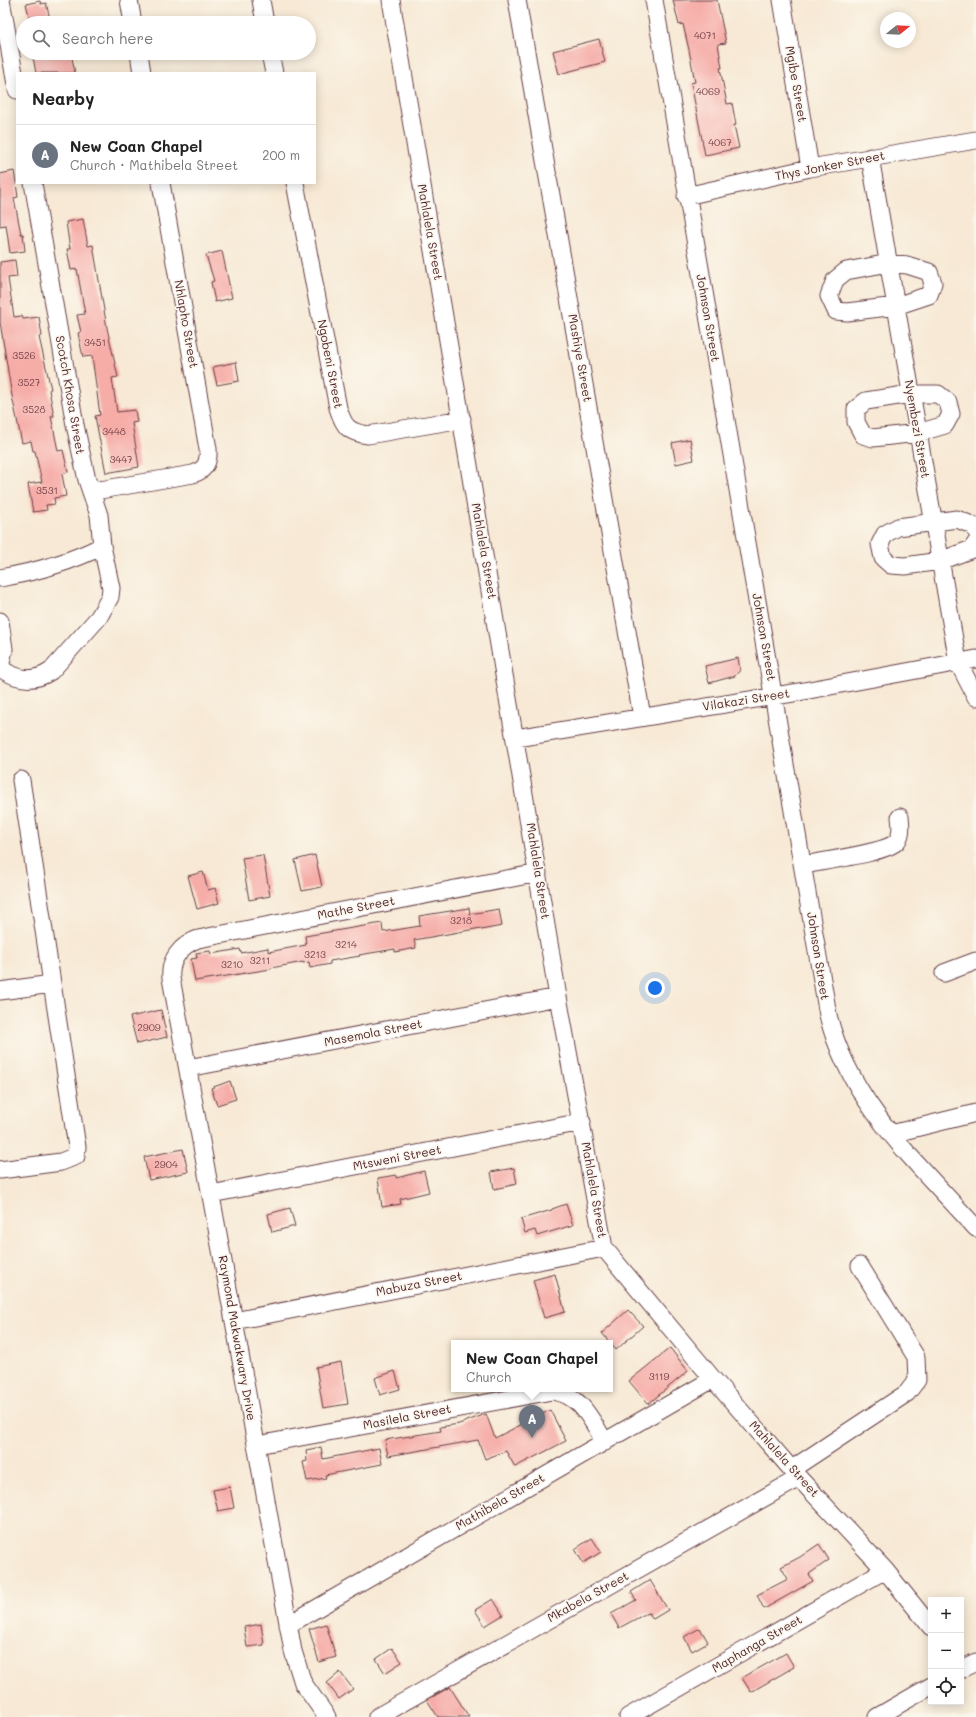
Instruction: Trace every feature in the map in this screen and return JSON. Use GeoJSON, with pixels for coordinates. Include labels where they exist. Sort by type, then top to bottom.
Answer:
{"type":"FeatureCollection","features":[{"type":"Feature","properties":{"kind":"street"},"geometry":{"type":"LineString","coordinates":[[1,0],[16,84]]}},
{"type":"Feature","properties":{"kind":"street"},"geometry":{"type":"LineString","coordinates":[[129,0],[132,16]]}},
{"type":"Feature","properties":{"kind":"street"},"geometry":{"type":"LineString","coordinates":[[261,0],[264,16]]}},
{"type":"Feature","properties":{"kind":"street","name":"Mahlalela Street"},"geometry":{"type":"LineString","coordinates":[[391,0],[516,738],[558,997],[604,1248],[712,1379],[885,1570],[928,1623]]}},
{"type":"Feature","properties":{"kind":"street","name":"Mashiye Street"},"geometry":{"type":"LineString","coordinates":[[517,0],[642,717]]}},
{"type":"Feature","properties":{"kind":"street","name":"Johnson Street"},"geometry":{"type":"LineString","coordinates":[[654,0],[686,196],[804,865],[828,1015],[833,1034],[851,1075],[870,1106],[891,1134],[976,1228]]}},
{"type":"Feature","properties":{"kind":"street","name":"Mgibe Street"},"geometry":{"type":"LineString","coordinates":[[782,0],[810,168]]}},
{"type":"Feature","properties":{"kind":"street"},"geometry":{"type":"LineString","coordinates":[[140,60],[142,72]]}},
{"type":"Feature","properties":{"kind":"street"},"geometry":{"type":"LineString","coordinates":[[271,60],[274,72]]}},
{"type":"Feature","properties":{"kind":"street","name":"Thys Jonker Street"},"geometry":{"type":"LineString","coordinates":[[686,196],[810,168],[976,140]]}},
{"type":"Feature","properties":{"kind":"street","name":"Nyembezi Street"},"geometry":{"type":"LineString","coordinates":[[870,157],[958,662],[976,697]]}},
{"type":"Feature","properties":{"kind":"street","name":"Scotch Khosa Street"},"geometry":{"type":"LineString","coordinates":[[0,668],[12,677],[24,678],[43,676],[51,671],[99,617],[110,597],[111,588],[102,546],[100,515],[86,476],[75,425],[33,184]]}},
{"type":"Feature","properties":{"kind":"street","name":"Nhlapho Street"},"geometry":{"type":"LineString","coordinates":[[90,487],[100,490],[185,476],[196,473],[206,466],[208,458],[208,449],[161,184]]}},
{"type":"Feature","properties":{"kind":"street","name":"Ngobeni Street"},"geometry":{"type":"LineString","coordinates":[[295,184],[338,408],[346,427],[355,433],[368,435],[462,419]]}},
{"type":"Feature","properties":{"kind":"street"},"geometry":{"type":"LineString","coordinates":[[889,263],[907,264],[929,272],[933,283],[929,295],[896,306],[847,312],[836,311],[829,296],[835,280],[846,271],[889,263]]}},
{"type":"Feature","properties":{"kind":"street"},"geometry":{"type":"LineString","coordinates":[[911,394],[938,394],[948,402],[951,414],[945,425],[918,433],[874,438],[863,435],[856,422],[856,409],[866,401],[911,394]]}},
{"type":"Feature","properties":{"kind":"street"},"geometry":{"type":"LineString","coordinates":[[976,530],[974,526],[957,519],[898,527],[885,534],[880,544],[883,558],[891,565],[905,566],[940,561],[972,549],[976,543]]}},
{"type":"Feature","properties":{"kind":"street"},"geometry":{"type":"LineString","coordinates":[[0,578],[28,573],[74,558],[102,546]]}},
{"type":"Feature","properties":{"kind":"street"},"geometry":{"type":"LineString","coordinates":[[0,621],[4,649],[0,668]]}},
{"type":"Feature","properties":{"kind":"street","name":"Vilakazi Street"},"geometry":{"type":"LineString","coordinates":[[516,738],[774,696],[976,659]]}},
{"type":"Feature","properties":{"kind":"street"},"geometry":{"type":"LineString","coordinates":[[0,1170],[61,1162],[76,1156],[77,1147],[21,780]]}},
{"type":"Feature","properties":{"kind":"street"},"geometry":{"type":"LineString","coordinates":[[804,865],[875,852],[890,847],[897,841],[901,831],[900,817]]}},
{"type":"Feature","properties":{"kind":"street","name":"Mathe Street"},"geometry":{"type":"LineString","coordinates":[[178,952],[186,944],[203,937],[538,873]]}},
{"type":"Feature","properties":{"kind":"street","name":"Raymond Makwakwary Drive"},"geometry":{"type":"LineString","coordinates":[[178,952],[171,968],[171,978],[293,1651],[303,1683],[327,1717]]}},
{"type":"Feature","properties":{"kind":"street"},"geometry":{"type":"LineString","coordinates":[[944,973],[976,961]]}},
{"type":"Feature","properties":{"kind":"street"},"geometry":{"type":"LineString","coordinates":[[0,991],[52,984]]}},
{"type":"Feature","properties":{"kind":"street","name":"Masemola Street"},"geometry":{"type":"LineString","coordinates":[[188,1068],[558,997]]}},
{"type":"Feature","properties":{"kind":"street"},"geometry":{"type":"LineString","coordinates":[[891,1134],[976,1113]]}},
{"type":"Feature","properties":{"kind":"street","name":"Mtsweni Street"},"geometry":{"type":"LineString","coordinates":[[211,1194],[582,1122]]}},
{"type":"Feature","properties":{"kind":"street","name":"Mabuza Street"},"geometry":{"type":"LineString","coordinates":[[234,1321],[604,1248]]}},
{"type":"Feature","properties":{"kind":"street","name":"Mkabela Street"},"geometry":{"type":"LineString","coordinates":[[377,1717],[796,1473],[907,1393],[918,1380],[916,1357],[860,1266]]}},
{"type":"Feature","properties":{"kind":"street","name":"Mathibela Street"},"geometry":{"type":"LineString","coordinates":[[288,1625],[712,1379]]}},
{"type":"Feature","properties":{"kind":"street","name":"Masilela Street"},"geometry":{"type":"LineString","coordinates":[[256,1445],[543,1392]]}},
{"type":"Feature","properties":{"kind":"street","name":"Masilela Street"},"geometry":{"type":"LineString","coordinates":[[556,1392],[565,1394],[578,1402],[584,1408],[605,1442]]}},
{"type":"Feature","properties":{"kind":"street","name":"Maphanga Street"},"geometry":{"type":"LineString","coordinates":[[628,1717],[885,1570]]}},
{"type":"Feature","properties":{"kind":"street"},"geometry":{"type":"LineString","coordinates":[[877,1717],[928,1688]]}},
{"type":"Feature","properties":{"kind":"building"},"geometry":{"type":"Polygon","coordinates":[[[673,0],[717,0],[726,43],[718,44],[722,68],[720,68],[727,104],[732,103],[736,125],[734,125],[739,148],[705,155],[691,83],[695,82],[689,50],[683,24],[679,25],[673,0]]]}},
{"type":"Feature","properties":{"kind":"building"},"geometry":{"type":"Polygon","coordinates":[[[40,1],[41,4],[46,3],[49,16],[29,16],[26,4],[40,1]]]}},
{"type":"Feature","properties":{"kind":"building"},"geometry":{"type":"Polygon","coordinates":[[[599,39],[605,62],[559,74],[553,51],[599,39]]]}},
{"type":"Feature","properties":{"kind":"building"},"geometry":{"type":"Polygon","coordinates":[[[34,60],[72,60],[75,72],[36,72],[34,60]]]}},
{"type":"Feature","properties":{"kind":"building"},"geometry":{"type":"Polygon","coordinates":[[[14,171],[18,197],[14,198],[21,234],[23,234],[25,251],[10,253],[6,225],[0,226],[0,174],[14,171]]]}},
{"type":"Feature","properties":{"kind":"building"},"geometry":{"type":"Polygon","coordinates":[[[83,219],[88,246],[93,245],[107,328],[118,377],[112,378],[117,412],[135,410],[137,422],[132,423],[139,467],[106,473],[95,416],[100,415],[92,356],[83,357],[78,333],[81,332],[77,315],[85,314],[77,269],[71,270],[67,249],[70,249],[66,222],[83,219]]]}},
{"type":"Feature","properties":{"kind":"building"},"geometry":{"type":"Polygon","coordinates":[[[222,251],[232,298],[215,302],[211,282],[214,281],[206,255],[222,251]]]}},
{"type":"Feature","properties":{"kind":"building"},"geometry":{"type":"Polygon","coordinates":[[[15,260],[17,277],[8,278],[14,317],[22,316],[23,319],[39,317],[42,336],[39,337],[51,389],[49,390],[54,416],[51,416],[58,451],[63,450],[68,472],[62,474],[66,496],[54,498],[55,504],[46,505],[47,510],[33,512],[28,484],[42,482],[35,451],[33,451],[31,441],[22,443],[12,396],[0,322],[0,262],[15,260]]]}},
{"type":"Feature","properties":{"kind":"building"},"geometry":{"type":"Polygon","coordinates":[[[236,362],[239,381],[217,385],[213,367],[236,362]]]}},
{"type":"Feature","properties":{"kind":"building"},"geometry":{"type":"Polygon","coordinates":[[[690,439],[694,460],[676,464],[672,443],[690,439]]]}},
{"type":"Feature","properties":{"kind":"building"},"geometry":{"type":"Polygon","coordinates":[[[738,658],[740,670],[735,676],[709,683],[705,666],[738,658]]]}},
{"type":"Feature","properties":{"kind":"building"},"geometry":{"type":"Polygon","coordinates":[[[263,855],[270,896],[249,900],[242,858],[263,855]]]}},
{"type":"Feature","properties":{"kind":"building"},"geometry":{"type":"Polygon","coordinates":[[[315,855],[322,887],[302,891],[295,860],[315,855]]]}},
{"type":"Feature","properties":{"kind":"building"},"geometry":{"type":"Polygon","coordinates":[[[203,872],[208,890],[215,888],[219,903],[197,909],[188,876],[203,872]]]}},
{"type":"Feature","properties":{"kind":"building"},"geometry":{"type":"Polygon","coordinates":[[[469,908],[470,914],[499,909],[502,926],[481,930],[481,928],[414,940],[416,948],[395,952],[395,949],[359,955],[360,956],[330,961],[330,964],[310,968],[309,962],[303,962],[271,969],[195,981],[191,959],[197,958],[196,953],[210,951],[211,954],[240,949],[241,953],[268,948],[268,952],[306,945],[305,936],[382,923],[383,932],[420,926],[419,916],[469,908]]]}},
{"type":"Feature","properties":{"kind":"building"},"geometry":{"type":"Polygon","coordinates":[[[161,1010],[167,1037],[137,1044],[130,1017],[161,1010]]]}},
{"type":"Feature","properties":{"kind":"building"},"geometry":{"type":"Polygon","coordinates":[[[230,1081],[236,1099],[217,1105],[211,1088],[230,1081]]]}},
{"type":"Feature","properties":{"kind":"building"},"geometry":{"type":"Polygon","coordinates":[[[183,1149],[188,1172],[149,1180],[144,1157],[183,1149]]]}},
{"type":"Feature","properties":{"kind":"building"},"geometry":{"type":"Polygon","coordinates":[[[514,1168],[517,1184],[494,1189],[491,1172],[514,1168]]]}},
{"type":"Feature","properties":{"kind":"building"},"geometry":{"type":"Polygon","coordinates":[[[424,1171],[429,1192],[400,1199],[401,1204],[382,1207],[378,1178],[396,1175],[396,1178],[424,1171]]]}},
{"type":"Feature","properties":{"kind":"building"},"geometry":{"type":"Polygon","coordinates":[[[566,1204],[573,1225],[537,1236],[535,1230],[525,1233],[521,1219],[552,1210],[566,1204]]]}},
{"type":"Feature","properties":{"kind":"building"},"geometry":{"type":"Polygon","coordinates":[[[290,1208],[295,1226],[272,1232],[268,1214],[290,1208]]]}},
{"type":"Feature","properties":{"kind":"building"},"geometry":{"type":"Polygon","coordinates":[[[555,1274],[565,1312],[544,1318],[533,1280],[555,1274]]]}},
{"type":"Feature","properties":{"kind":"building"},"geometry":{"type":"Polygon","coordinates":[[[628,1310],[643,1326],[616,1350],[613,1346],[613,1340],[608,1340],[602,1333],[628,1310]]]}},
{"type":"Feature","properties":{"kind":"building"},"geometry":{"type":"Polygon","coordinates":[[[670,1348],[688,1371],[648,1404],[629,1381],[670,1348]]]}},
{"type":"Feature","properties":{"kind":"building"},"geometry":{"type":"Polygon","coordinates":[[[341,1362],[348,1404],[323,1408],[316,1367],[341,1362]]]}},
{"type":"Feature","properties":{"kind":"building"},"geometry":{"type":"Polygon","coordinates":[[[395,1371],[400,1389],[380,1395],[375,1378],[395,1371]]]}},
{"type":"Feature","properties":{"kind":"building"},"geometry":{"type":"Polygon","coordinates":[[[550,1410],[566,1441],[515,1467],[506,1451],[485,1459],[478,1440],[388,1456],[385,1440],[441,1431],[440,1427],[459,1424],[486,1414],[495,1438],[550,1410]]]}},
{"type":"Feature","properties":{"kind":"building"},"geometry":{"type":"Polygon","coordinates":[[[321,1447],[323,1459],[379,1448],[382,1464],[325,1475],[326,1478],[307,1481],[303,1462],[307,1461],[306,1450],[321,1447]]]}},
{"type":"Feature","properties":{"kind":"building"},"geometry":{"type":"Polygon","coordinates":[[[230,1487],[234,1508],[218,1511],[213,1490],[230,1487]]]}},
{"type":"Feature","properties":{"kind":"building"},"geometry":{"type":"Polygon","coordinates":[[[592,1538],[601,1552],[583,1563],[575,1549],[592,1538]]]}},
{"type":"Feature","properties":{"kind":"building"},"geometry":{"type":"Polygon","coordinates":[[[819,1544],[829,1560],[809,1574],[813,1581],[764,1609],[757,1595],[788,1579],[781,1567],[800,1557],[819,1544]]]}},
{"type":"Feature","properties":{"kind":"building"},"geometry":{"type":"Polygon","coordinates":[[[650,1580],[668,1610],[653,1619],[649,1613],[645,1614],[619,1628],[611,1614],[636,1600],[631,1592],[650,1580]]]}},
{"type":"Feature","properties":{"kind":"building"},"geometry":{"type":"Polygon","coordinates":[[[493,1599],[503,1615],[485,1626],[475,1610],[493,1599]]]}},
{"type":"Feature","properties":{"kind":"building"},"geometry":{"type":"Polygon","coordinates":[[[261,1624],[264,1645],[247,1647],[244,1627],[261,1624]]]}},
{"type":"Feature","properties":{"kind":"building"},"geometry":{"type":"Polygon","coordinates":[[[326,1624],[336,1657],[319,1662],[309,1629],[326,1624]]]}},
{"type":"Feature","properties":{"kind":"building"},"geometry":{"type":"Polygon","coordinates":[[[700,1628],[708,1642],[692,1651],[684,1637],[700,1628]]]}},
{"type":"Feature","properties":{"kind":"building"},"geometry":{"type":"Polygon","coordinates":[[[392,1648],[402,1662],[385,1673],[376,1659],[392,1648]]]}},
{"type":"Feature","properties":{"kind":"building"},"geometry":{"type":"Polygon","coordinates":[[[786,1653],[794,1667],[751,1692],[742,1678],[786,1653]]]}},
{"type":"Feature","properties":{"kind":"building"},"geometry":{"type":"Polygon","coordinates":[[[340,1672],[353,1689],[339,1699],[327,1683],[340,1672]]]}},
{"type":"Feature","properties":{"kind":"building"},"geometry":{"type":"Polygon","coordinates":[[[450,1687],[469,1717],[438,1717],[427,1700],[450,1687]]]}},
{"type":"Feature","properties":{"kind":"place","name":"New Coan Chapel"},"geometry":{"type":"Point","coordinates":[532,1438]}}]}
